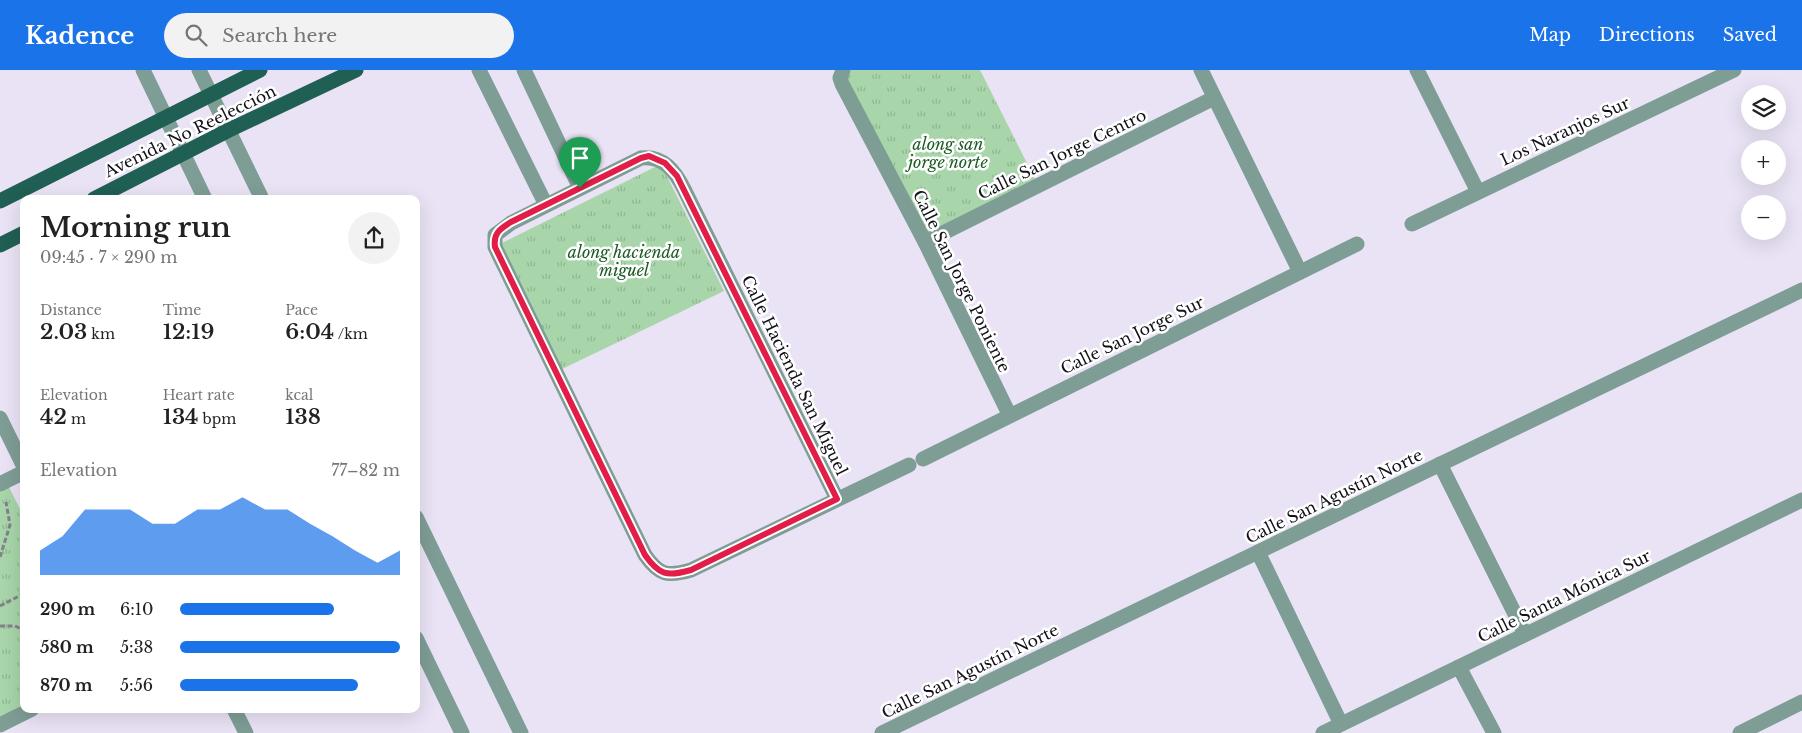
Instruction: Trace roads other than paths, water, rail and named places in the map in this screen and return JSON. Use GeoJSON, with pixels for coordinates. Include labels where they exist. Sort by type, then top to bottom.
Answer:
{"type":"FeatureCollection","features":[{"type":"Feature","properties":{"kind":"main road","name":"Avenida No Reelección"},"geometry":{"type":"LineString","coordinates":[[0,201],[260,70]]}},
{"type":"Feature","properties":{"kind":"main road","name":"Avenida No Reelección"},"geometry":{"type":"LineString","coordinates":[[102,195],[228,130],[356,70]]}},
{"type":"Feature","properties":{"kind":"main road"},"geometry":{"type":"LineString","coordinates":[[0,245],[20,235]]}},
{"type":"Feature","properties":{"kind":"street"},"geometry":{"type":"LineString","coordinates":[[144,70],[203,195]]}},
{"type":"Feature","properties":{"kind":"street"},"geometry":{"type":"LineString","coordinates":[[199,70],[260,195]]}},
{"type":"Feature","properties":{"kind":"street"},"geometry":{"type":"LineString","coordinates":[[479,70],[546,205]]}},
{"type":"Feature","properties":{"kind":"street"},"geometry":{"type":"LineString","coordinates":[[524,70],[580,188]]}},
{"type":"Feature","properties":{"kind":"street"},"geometry":{"type":"LineString","coordinates":[[1201,70],[1300,272]]}},
{"type":"Feature","properties":{"kind":"street"},"geometry":{"type":"LineString","coordinates":[[1417,70],[1478,192]]}},
{"type":"Feature","properties":{"kind":"street","name":"Los Naranjos Sur"},"geometry":{"type":"LineString","coordinates":[[1412,224],[1734,70]]}},
{"type":"Feature","properties":{"kind":"street","name":"Calle San Jorge Poniente"},"geometry":{"type":"LineString","coordinates":[[843,77],[1009,414]]}},
{"type":"Feature","properties":{"kind":"street","name":"Calle San Jorge Centro"},"geometry":{"type":"LineString","coordinates":[[925,242],[1214,98]]}},
{"type":"Feature","properties":{"kind":"street","name":"Calle Hacienda San Miguel"},"geometry":{"type":"LineString","coordinates":[[649,156],[665,163],[677,176],[837,499],[691,570],[677,574],[665,574],[654,567],[645,555],[495,247],[494,240],[499,231],[580,188],[641,158],[649,156]]}},
{"type":"Feature","properties":{"kind":"street","name":"Calle San Jorge Sur"},"geometry":{"type":"LineString","coordinates":[[837,499],[916,462],[1009,414],[1357,244]]}},
{"type":"Feature","properties":{"kind":"street","name":"Calle San Agustín Norte"},"geometry":{"type":"LineString","coordinates":[[889,732],[1802,290]]}},
{"type":"Feature","properties":{"kind":"street"},"geometry":{"type":"LineString","coordinates":[[0,418],[20,459]]}},
{"type":"Feature","properties":{"kind":"street"},"geometry":{"type":"LineString","coordinates":[[1440,464],[1524,634]]}},
{"type":"Feature","properties":{"kind":"street"},"geometry":{"type":"LineString","coordinates":[[0,482],[20,474]]}},
{"type":"Feature","properties":{"kind":"street","name":"Calle Santa Mónica Sur"},"geometry":{"type":"LineString","coordinates":[[1323,733],[1802,500]]}},
{"type":"Feature","properties":{"kind":"street"},"geometry":{"type":"LineString","coordinates":[[420,525],[521,733]]}},
{"type":"Feature","properties":{"kind":"street"},"geometry":{"type":"LineString","coordinates":[[1258,552],[1342,724]]}},
{"type":"Feature","properties":{"kind":"street"},"geometry":{"type":"LineString","coordinates":[[420,646],[462,733]]}},
{"type":"Feature","properties":{"kind":"street"},"geometry":{"type":"LineString","coordinates":[[1459,667],[1494,733]]}},
{"type":"Feature","properties":{"kind":"street"},"geometry":{"type":"LineString","coordinates":[[1740,733],[1802,702]]}},
{"type":"Feature","properties":{"kind":"street"},"geometry":{"type":"LineString","coordinates":[[0,725],[24,713]]}},
{"type":"Feature","properties":{"kind":"street"},"geometry":{"type":"LineString","coordinates":[[236,713],[246,733]]}},
{"type":"Feature","properties":{"kind":"park label","name":"along san jorge norte"},"geometry":{"type":"Point","coordinates":[948,153]}},
{"type":"Feature","properties":{"kind":"park label","name":"along hacienda miguel"},"geometry":{"type":"Point","coordinates":[624,261]}}]}
